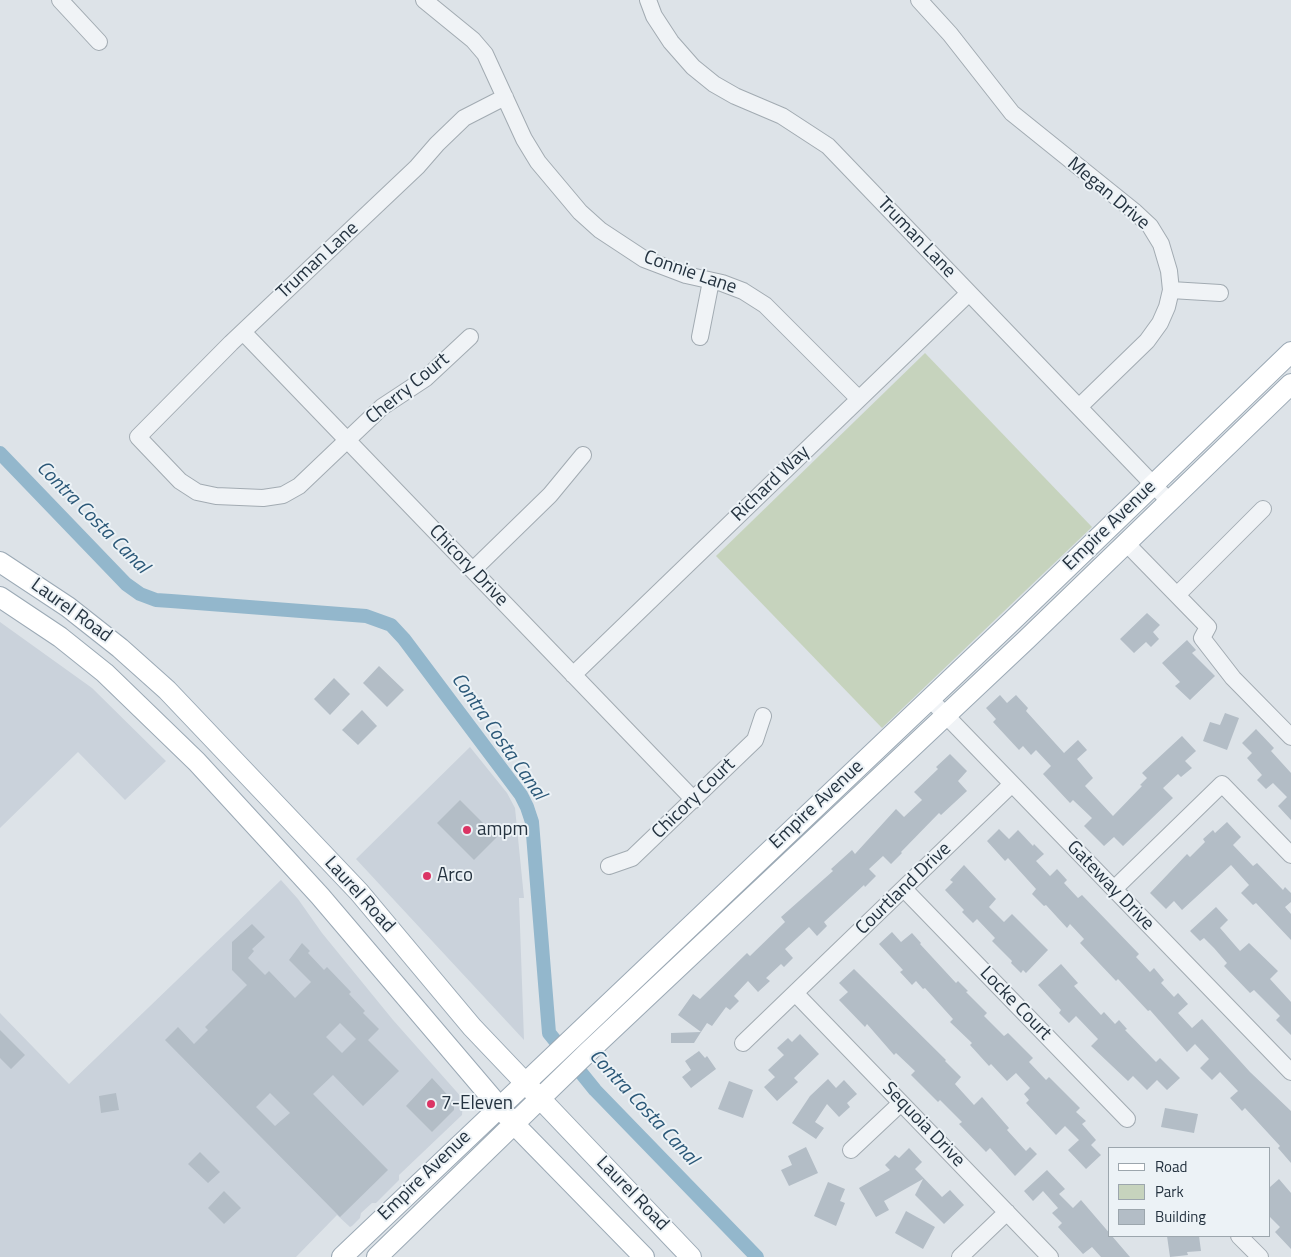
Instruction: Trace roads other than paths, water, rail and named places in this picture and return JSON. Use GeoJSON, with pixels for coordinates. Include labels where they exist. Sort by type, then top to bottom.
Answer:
{"type":"FeatureCollection","features":[{"type":"Feature","properties":{"kind":"main road","name":"Empire Avenue"},"geometry":{"type":"LineString","coordinates":[[346,1255],[570,1038],[930,699],[1291,352]]}},
{"type":"Feature","properties":{"kind":"main road","name":"Empire Avenue"},"geometry":{"type":"LineString","coordinates":[[377,1257],[586,1054],[946,716],[1291,384]]}},
{"type":"Feature","properties":{"kind":"main road","name":"Laurel Road"},"geometry":{"type":"LineString","coordinates":[[0,562],[68,607],[120,648],[167,690],[359,892],[472,1028],[691,1257]]}},
{"type":"Feature","properties":{"kind":"main road","name":"Laurel Road"},"geometry":{"type":"LineString","coordinates":[[0,597],[60,637],[110,676],[197,762],[320,896],[514,1124],[644,1257]]}},
{"type":"Feature","properties":{"kind":"main road"},"geometry":{"type":"LineString","coordinates":[[255,825],[277,805]]}},
{"type":"Feature","properties":{"kind":"street"},"geometry":{"type":"LineString","coordinates":[[60,0],[99,42]]}},
{"type":"Feature","properties":{"kind":"street","name":"Connie Lane"},"geometry":{"type":"LineString","coordinates":[[424,0],[473,40],[485,54],[524,139],[538,162],[580,212],[600,230],[644,259],[668,270],[743,291],[766,305],[859,399]]}},
{"type":"Feature","properties":{"kind":"street","name":"Truman Lane"},"geometry":{"type":"LineString","coordinates":[[648,0],[654,16],[671,42],[693,67],[714,84],[735,96],[782,116],[828,146],[1169,501]]}},
{"type":"Feature","properties":{"kind":"street","name":"Megan Drive"},"geometry":{"type":"LineString","coordinates":[[919,0],[950,34],[1012,113],[1150,226],[1161,244],[1169,270],[1170,290],[1167,307],[1160,323],[1147,341],[1079,407]]}},
{"type":"Feature","properties":{"kind":"street","name":"Truman Lane"},"geometry":{"type":"LineString","coordinates":[[138,437],[243,332],[418,167],[436,144],[464,118],[505,97]]}},
{"type":"Feature","properties":{"kind":"street"},"geometry":{"type":"LineString","coordinates":[[700,336],[711,281]]}},
{"type":"Feature","properties":{"kind":"street"},"geometry":{"type":"LineString","coordinates":[[1170,290],[1220,293]]}},
{"type":"Feature","properties":{"kind":"street","name":"Richard Way"},"geometry":{"type":"LineString","coordinates":[[574,675],[969,293]]}},
{"type":"Feature","properties":{"kind":"street","name":"Chicory Drive"},"geometry":{"type":"LineString","coordinates":[[243,332],[694,800]]}},
{"type":"Feature","properties":{"kind":"street","name":"Cherry Court"},"geometry":{"type":"LineString","coordinates":[[138,437],[180,481],[197,492],[216,496],[263,498],[283,495],[299,486],[382,408],[426,378],[470,337]]}},
{"type":"Feature","properties":{"kind":"street"},"geometry":{"type":"LineString","coordinates":[[473,570],[550,495],[582,455]]}},
{"type":"Feature","properties":{"kind":"street"},"geometry":{"type":"LineString","coordinates":[[1177,596],[1263,508]]}},
{"type":"Feature","properties":{"kind":"street"},"geometry":{"type":"LineString","coordinates":[[1126,543],[1208,627],[1202,638],[1232,678],[1291,737]]}},
{"type":"Feature","properties":{"kind":"street","name":"Gateway Drive"},"geometry":{"type":"LineString","coordinates":[[930,699],[1291,1072]]}},
{"type":"Feature","properties":{"kind":"street","name":"Chicory Court"},"geometry":{"type":"LineString","coordinates":[[609,866],[632,858],[694,800],[755,740],[763,716]]}},
{"type":"Feature","properties":{"kind":"street","name":"Courtland Drive"},"geometry":{"type":"LineString","coordinates":[[743,1043],[1012,784]]}},
{"type":"Feature","properties":{"kind":"street"},"geometry":{"type":"LineString","coordinates":[[1114,889],[1222,784],[1291,855]]}},
{"type":"Feature","properties":{"kind":"street","name":"Locke Court"},"geometry":{"type":"LineString","coordinates":[[904,889],[1127,1119]]}},
{"type":"Feature","properties":{"kind":"street","name":"Sequoia Drive"},"geometry":{"type":"LineString","coordinates":[[796,994],[1050,1257]]}},
{"type":"Feature","properties":{"kind":"street"},"geometry":{"type":"LineString","coordinates":[[851,1150],[901,1103]]}},
{"type":"Feature","properties":{"kind":"street"},"geometry":{"type":"LineString","coordinates":[[960,1257],[1007,1212]]}},
{"type":"Feature","properties":{"kind":"street"},"geometry":{"type":"LineString","coordinates":[[1240,1237],[1260,1257]]}},
{"type":"Feature","properties":{"kind":"waterway","name":"Contra Costa Canal"},"geometry":{"type":"LineString","coordinates":[[0,453],[126,584],[140,594],[156,600],[366,616],[391,625],[404,639],[521,795],[527,807],[532,822],[549,1033],[595,1090],[757,1257]]}},
{"type":"Feature","properties":{"kind":"place","name":"ampm"},"geometry":{"type":"Point","coordinates":[467,830]}},
{"type":"Feature","properties":{"kind":"place","name":"Arco"},"geometry":{"type":"Point","coordinates":[427,876]}},
{"type":"Feature","properties":{"kind":"place","name":"7-Eleven"},"geometry":{"type":"Point","coordinates":[431,1104]}}]}
